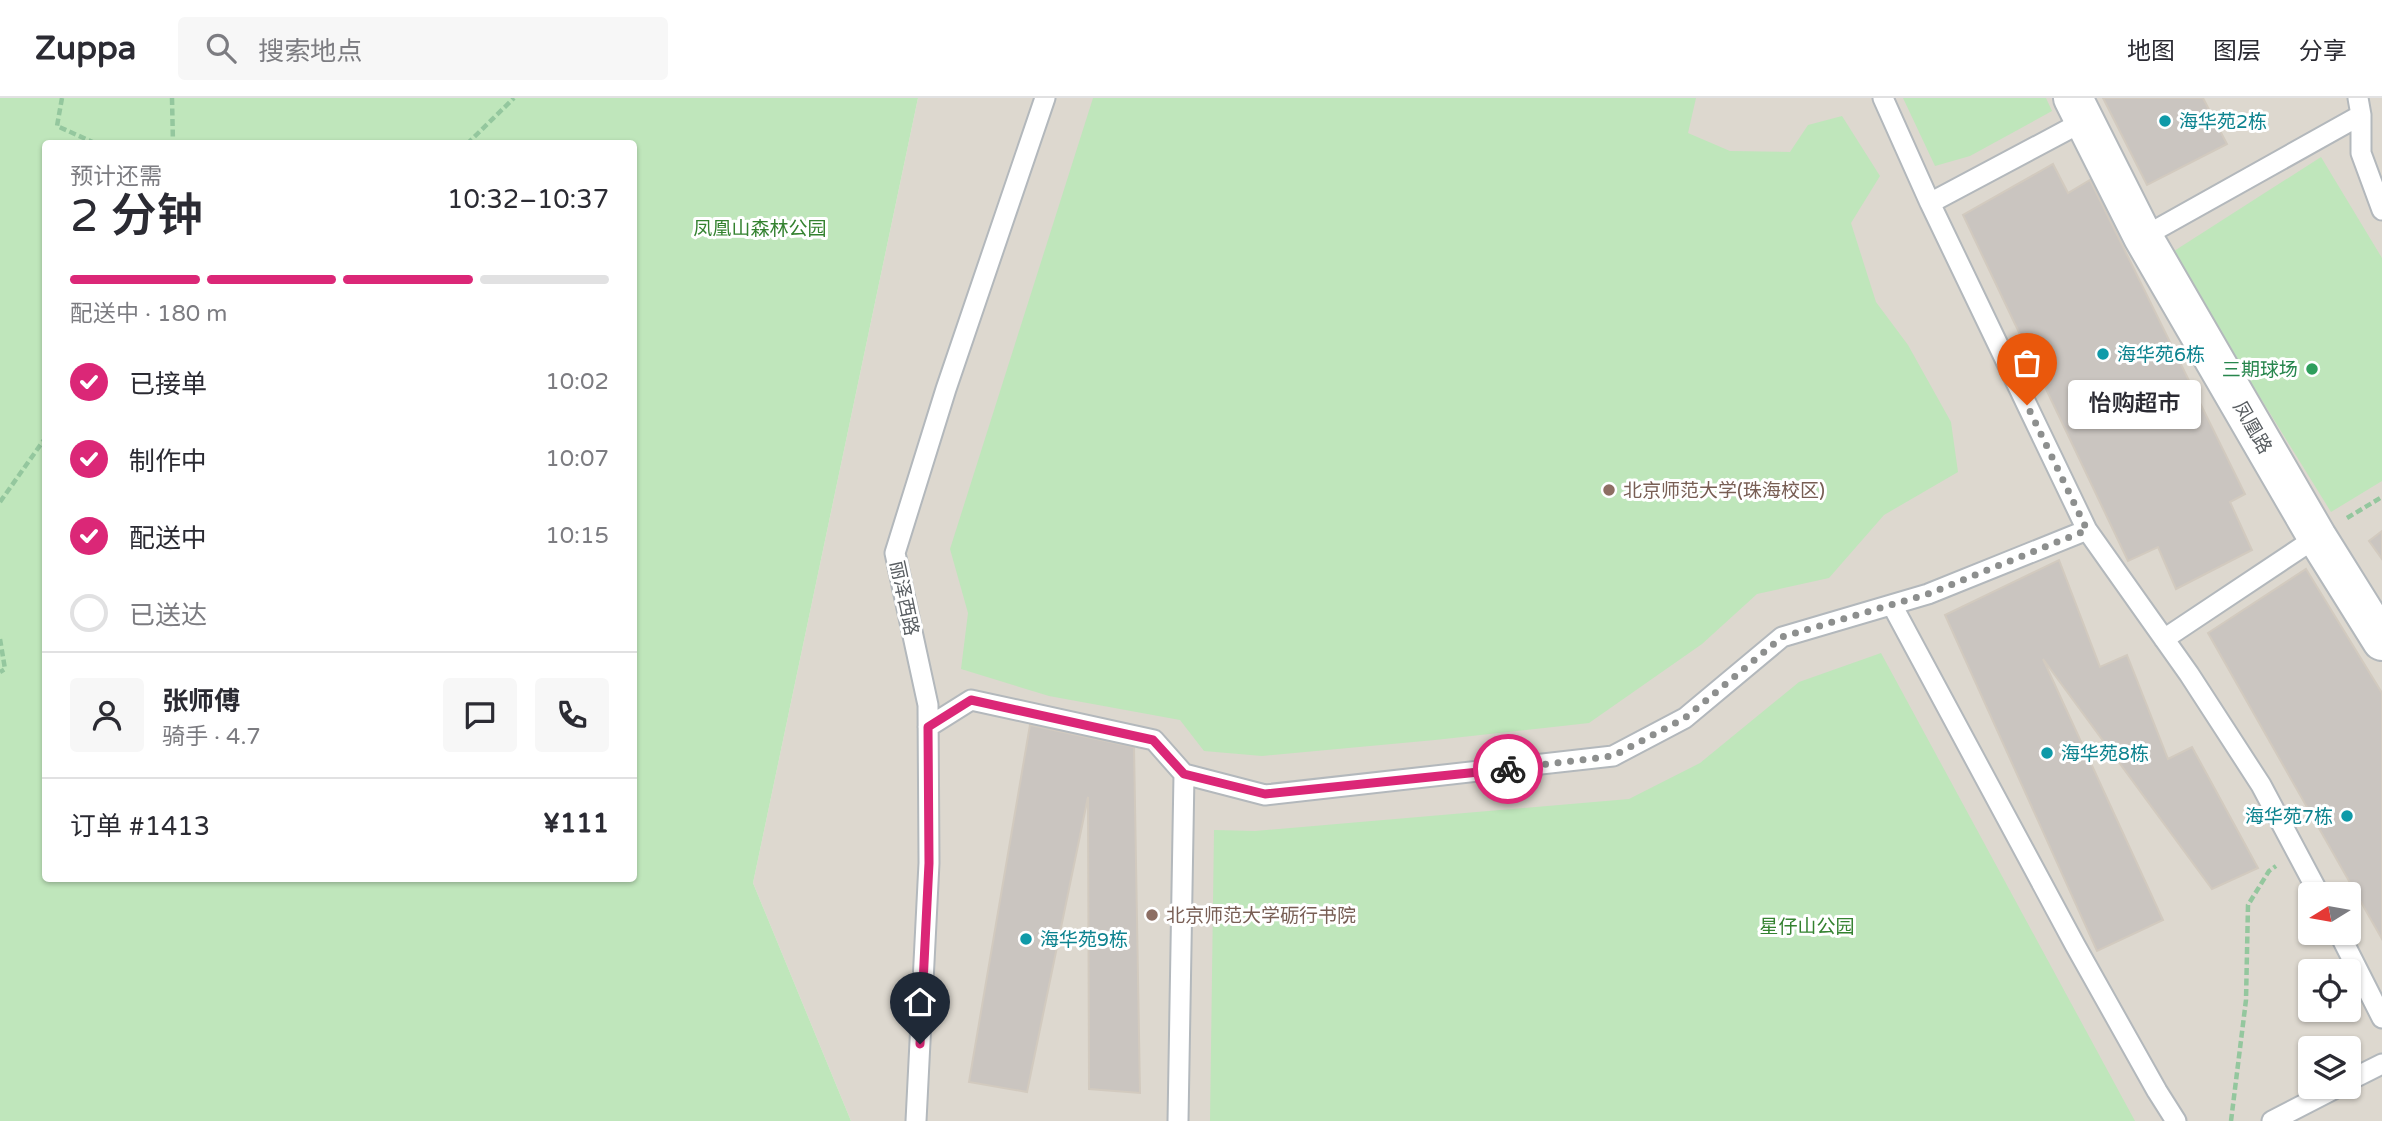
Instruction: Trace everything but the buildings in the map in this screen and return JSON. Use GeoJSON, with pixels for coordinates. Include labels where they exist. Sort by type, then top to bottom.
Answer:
{"type":"FeatureCollection","features":[{"type":"Feature","properties":{"kind":"street","name":"凤凰路"},"geometry":{"type":"LineString","coordinates":[[2079,109],[2143,237],[2317,537],[2382,641]]}},
{"type":"Feature","properties":{"kind":"lane","name":"丽泽西路"},"geometry":{"type":"LineString","coordinates":[[916,1121],[929,863],[928,705],[895,553],[946,389],[1045,98]]}},
{"type":"Feature","properties":{"kind":"lane"},"geometry":{"type":"LineString","coordinates":[[1882,98],[2087,530],[2164,639],[2261,785],[2313,882]]}},
{"type":"Feature","properties":{"kind":"lane"},"geometry":{"type":"LineString","coordinates":[[2143,237],[2360,106],[2361,153],[2382,210]]}},
{"type":"Feature","properties":{"kind":"lane"},"geometry":{"type":"LineString","coordinates":[[1930,203],[2079,109]]}},
{"type":"Feature","properties":{"kind":"lane"},"geometry":{"type":"LineString","coordinates":[[928,727],[971,700],[1153,740],[1184,774],[1265,794],[1613,756],[1685,718],[1782,637],[1928,594],[2087,530]]}},
{"type":"Feature","properties":{"kind":"lane"},"geometry":{"type":"LineString","coordinates":[[2164,639],[2317,537]]}},
{"type":"Feature","properties":{"kind":"lane"},"geometry":{"type":"LineString","coordinates":[[1892,605],[2089,969],[2176,1121]]}},
{"type":"Feature","properties":{"kind":"lane"},"geometry":{"type":"LineString","coordinates":[[1178,1121],[1184,774]]}},
{"type":"Feature","properties":{"kind":"lane"},"geometry":{"type":"LineString","coordinates":[[2345,945],[2382,1018]]}},
{"type":"Feature","properties":{"kind":"lane"},"geometry":{"type":"LineString","coordinates":[[2361,1074],[2382,1064]]}},
{"type":"Feature","properties":{"kind":"lane"},"geometry":{"type":"LineString","coordinates":[[2272,1121],[2315,1099]]}},
{"type":"Feature","properties":{"kind":"path"},"geometry":{"type":"LineString","coordinates":[[62,98],[57,125],[89,140]]}},
{"type":"Feature","properties":{"kind":"path"},"geometry":{"type":"LineString","coordinates":[[172,98],[173,140]]}},
{"type":"Feature","properties":{"kind":"path"},"geometry":{"type":"LineString","coordinates":[[471,140],[513,98]]}},
{"type":"Feature","properties":{"kind":"path"},"geometry":{"type":"LineString","coordinates":[[0,502],[42,443]]}},
{"type":"Feature","properties":{"kind":"path"},"geometry":{"type":"LineString","coordinates":[[0,639],[5,669],[0,672]]}},
{"type":"Feature","properties":{"kind":"path"},"geometry":{"type":"LineString","coordinates":[[2231,1121],[2246,1000],[2248,905],[2269,871],[2297,853]]}},
{"type":"Feature","properties":{"kind":"shaded area","name":"北京师范大学(珠海校区)"},"geometry":{"type":"Polygon","coordinates":[[[918,98],[2382,98],[2382,1121],[851,1121],[753,883],[918,98]]]}},
{"type":"Feature","properties":{"kind":"green space","name":"凤凰山森林公园"},"geometry":{"type":"Polygon","coordinates":[[[0,98],[918,98],[753,883],[851,1121],[0,1121],[0,98]]]}},
{"type":"Feature","properties":{"kind":"green space"},"geometry":{"type":"Polygon","coordinates":[[[1093,98],[1696,98],[1688,133],[1730,151],[1790,152],[1808,125],[1842,116],[1880,176],[1851,223],[1876,302],[1908,345],[1951,422],[1958,472],[1884,515],[1829,578],[1757,594],[1702,644],[1589,723],[1262,756],[1204,751],[1180,720],[1049,696],[961,669],[968,613],[950,549],[1093,98]]]}},
{"type":"Feature","properties":{"kind":"green space"},"geometry":{"type":"Polygon","coordinates":[[[1903,98],[2046,98],[2052,111],[1970,156],[1935,166],[1903,98]]]}},
{"type":"Feature","properties":{"kind":"green space","name":"三期球场"},"geometry":{"type":"Polygon","coordinates":[[[2321,157],[2382,258],[2382,481],[2331,512],[2171,253],[2321,157]]]}},
{"type":"Feature","properties":{"kind":"green space","name":"星仔山公园"},"geometry":{"type":"Polygon","coordinates":[[[1881,653],[2135,1121],[1210,1121],[1214,830],[1255,831],[1629,799],[1700,763],[1799,682],[1881,653]]]}},
{"type":"Feature","properties":{"kind":"way so far"},"geometry":{"type":"LineString","coordinates":[[1508,769],[1613,756],[1685,718],[1782,637],[1928,594],[2087,530],[2027,405]]}},
{"type":"Feature","properties":{"kind":"place","name":"海华苑2栋"},"geometry":{"type":"Point","coordinates":[2165,121]}},
{"type":"Feature","properties":{"kind":"place","name":"海华苑6栋"},"geometry":{"type":"Point","coordinates":[2103,354]}},
{"type":"Feature","properties":{"kind":"place","name":"三期球场"},"geometry":{"type":"Point","coordinates":[2312,369]}},
{"type":"Feature","properties":{"kind":"place","name":"怡购超市"},"geometry":{"type":"Point","coordinates":[2027,405]}},
{"type":"Feature","properties":{"kind":"place","name":"北京师范大学(珠海校区)"},"geometry":{"type":"Point","coordinates":[1609,490]}},
{"type":"Feature","properties":{"kind":"place","name":"海华苑8栋"},"geometry":{"type":"Point","coordinates":[2047,753]}},
{"type":"Feature","properties":{"kind":"place","name":"海华苑7栋"},"geometry":{"type":"Point","coordinates":[2347,816]}},
{"type":"Feature","properties":{"kind":"place","name":"北京师范大学砺行书院"},"geometry":{"type":"Point","coordinates":[1152,915]}},
{"type":"Feature","properties":{"kind":"place","name":"海华苑9栋"},"geometry":{"type":"Point","coordinates":[1026,939]}},
{"type":"Feature","properties":{"kind":"route"},"geometry":{"type":"LineString","coordinates":[[920,1044],[929,863],[928,727],[971,700],[1153,740],[1184,774],[1265,794],[1508,769]]}}]}
